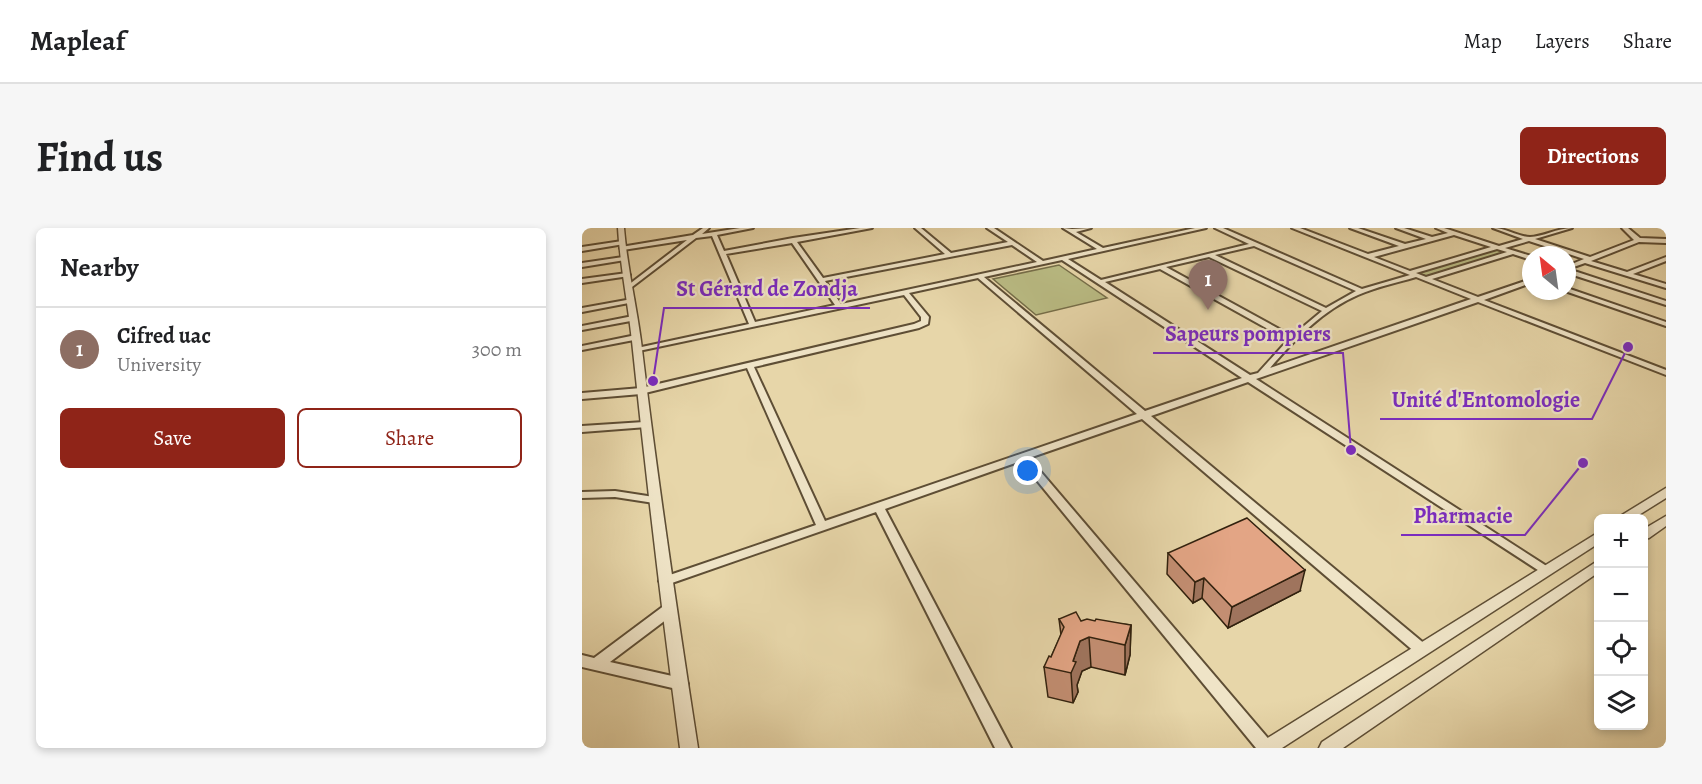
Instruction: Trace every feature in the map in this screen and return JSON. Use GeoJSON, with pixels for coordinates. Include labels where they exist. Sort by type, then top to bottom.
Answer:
{"type":"FeatureCollection","features":[{"type":"Feature","properties":{"kind":"street"},"geometry":{"type":"LineString","coordinates":[[621,228],[632,301],[644,425],[689,748]]}},
{"type":"Feature","properties":{"kind":"street"},"geometry":{"type":"LineString","coordinates":[[582,281],[628,280],[706,228]]}},
{"type":"Feature","properties":{"kind":"street"},"geometry":{"type":"LineString","coordinates":[[582,265],[623,250],[750,228]]}},
{"type":"Feature","properties":{"kind":"street"},"geometry":{"type":"LineString","coordinates":[[723,253],[869,228]]}},
{"type":"Feature","properties":{"kind":"street"},"geometry":{"type":"LineString","coordinates":[[918,228],[949,255]]}},
{"type":"Feature","properties":{"kind":"street"},"geometry":{"type":"LineString","coordinates":[[990,228],[1043,263]]}},
{"type":"Feature","properties":{"kind":"street"},"geometry":{"type":"LineString","coordinates":[[1069,230],[1088,228]]}},
{"type":"Feature","properties":{"kind":"street"},"geometry":{"type":"LineString","coordinates":[[637,350],[1203,228]]}},
{"type":"Feature","properties":{"kind":"street"},"geometry":{"type":"LineString","coordinates":[[1218,228],[1361,291]]}},
{"type":"Feature","properties":{"kind":"street"},"geometry":{"type":"LineString","coordinates":[[1297,228],[1666,372]]}},
{"type":"Feature","properties":{"kind":"street"},"geometry":{"type":"LineString","coordinates":[[1353,228],[1404,247]]}},
{"type":"Feature","properties":{"kind":"street"},"geometry":{"type":"LineString","coordinates":[[1397,228],[1429,239]]}},
{"type":"Feature","properties":{"kind":"street"},"geometry":{"type":"LineString","coordinates":[[1439,228],[1522,255]]}},
{"type":"Feature","properties":{"kind":"street"},"geometry":{"type":"LineString","coordinates":[[1496,228],[1666,286]]}},
{"type":"Feature","properties":{"kind":"street"},"geometry":{"type":"LineString","coordinates":[[1260,375],[1292,339],[1328,311],[1361,291],[1564,228]]}},
{"type":"Feature","properties":{"kind":"street"},"geometry":{"type":"LineString","coordinates":[[1625,228],[1638,240]]}},
{"type":"Feature","properties":{"kind":"street"},"geometry":{"type":"LineString","coordinates":[[1069,230],[1103,249]]}},
{"type":"Feature","properties":{"kind":"street"},"geometry":{"type":"LineString","coordinates":[[1368,256],[1454,233]]}},
{"type":"Feature","properties":{"kind":"street"},"geometry":{"type":"LineString","coordinates":[[714,234],[753,325]]}},
{"type":"Feature","properties":{"kind":"street"},"geometry":{"type":"LineString","coordinates":[[793,240],[840,306]]}},
{"type":"Feature","properties":{"kind":"street"},"geometry":{"type":"LineString","coordinates":[[1576,266],[1638,240],[1666,241]]}},
{"type":"Feature","properties":{"kind":"street"},"geometry":{"type":"LineString","coordinates":[[821,280],[1013,243]]}},
{"type":"Feature","properties":{"kind":"street"},"geometry":{"type":"LineString","coordinates":[[1099,282],[1254,244]]}},
{"type":"Feature","properties":{"kind":"street"},"geometry":{"type":"LineString","coordinates":[[582,249],[623,250]]}},
{"type":"Feature","properties":{"kind":"street"},"geometry":{"type":"LineString","coordinates":[[1427,279],[1514,252]]}},
{"type":"Feature","properties":{"kind":"street"},"geometry":{"type":"LineString","coordinates":[[1210,255],[1328,311]]}},
{"type":"Feature","properties":{"kind":"street"},"geometry":{"type":"LineString","coordinates":[[1063,258],[1544,570]]}},
{"type":"Feature","properties":{"kind":"street"},"geometry":{"type":"LineString","coordinates":[[1627,274],[1666,259]]}},
{"type":"Feature","properties":{"kind":"street"},"geometry":{"type":"LineString","coordinates":[[1161,267],[1292,339]]}},
{"type":"Feature","properties":{"kind":"street"},"geometry":{"type":"LineString","coordinates":[[1576,273],[1666,303]]}},
{"type":"Feature","properties":{"kind":"street"},"geometry":{"type":"LineString","coordinates":[[979,276],[1421,649]]}},
{"type":"Feature","properties":{"kind":"street"},"geometry":{"type":"LineString","coordinates":[[665,581],[1522,284]]}},
{"type":"Feature","properties":{"kind":"street"},"geometry":{"type":"LineString","coordinates":[[582,396],[641,391],[925,322],[925,317],[905,292]]}},
{"type":"Feature","properties":{"kind":"street"},"geometry":{"type":"LineString","coordinates":[[1576,293],[1666,324]]}},
{"type":"Feature","properties":{"kind":"street"},"geometry":{"type":"LineString","coordinates":[[582,310],[632,301]]}},
{"type":"Feature","properties":{"kind":"street"},"geometry":{"type":"LineString","coordinates":[[582,328],[633,318]]}},
{"type":"Feature","properties":{"kind":"street"},"geometry":{"type":"LineString","coordinates":[[582,348],[636,337]]}},
{"type":"Feature","properties":{"kind":"street"},"geometry":{"type":"LineString","coordinates":[[750,366],[822,526]]}},
{"type":"Feature","properties":{"kind":"street"},"geometry":{"type":"LineString","coordinates":[[582,429],[644,425]]}},
{"type":"Feature","properties":{"kind":"street"},"geometry":{"type":"LineString","coordinates":[[1023,457],[1266,748],[1594,539]]}},
{"type":"Feature","properties":{"kind":"street"},"geometry":{"type":"LineString","coordinates":[[1633,514],[1666,492]]}},
{"type":"Feature","properties":{"kind":"street"},"geometry":{"type":"LineString","coordinates":[[582,495],[615,494],[654,500]]}},
{"type":"Feature","properties":{"kind":"street"},"geometry":{"type":"LineString","coordinates":[[879,507],[1003,748]]}},
{"type":"Feature","properties":{"kind":"street"},"geometry":{"type":"LineString","coordinates":[[1648,532],[1666,520]]}},
{"type":"Feature","properties":{"kind":"street"},"geometry":{"type":"LineString","coordinates":[[1328,748],[1595,568]]}},
{"type":"Feature","properties":{"kind":"street"},"geometry":{"type":"LineString","coordinates":[[598,663],[670,609]]}},
{"type":"Feature","properties":{"kind":"street"},"geometry":{"type":"LineString","coordinates":[[582,661],[681,684]]}},
{"type":"Feature","properties":{"kind":"green space"},"geometry":{"type":"Polygon","coordinates":[[[1497,248],[1511,252],[1429,277],[1416,272],[1497,248]]]}},
{"type":"Feature","properties":{"kind":"green space"},"geometry":{"type":"Polygon","coordinates":[[[1059,265],[1107,298],[1036,315],[993,279],[1059,265]]]}},
{"type":"Feature","properties":{"kind":"building"},"geometry":{"type":"Polygon","coordinates":[[[1247,518],[1305,570],[1232,607],[1204,578],[1195,582],[1168,553],[1247,518]]]}},
{"type":"Feature","properties":{"kind":"building"},"geometry":{"type":"Polygon","coordinates":[[[1076,612],[1081,621],[1087,619],[1095,621],[1096,619],[1131,625],[1125,645],[1089,637],[1080,641],[1073,661],[1076,662],[1071,673],[1044,667],[1064,627],[1059,619],[1076,612]]]}},
{"type":"Feature","properties":{"kind":"place","name":"Cifred uac"},"geometry":{"type":"Point","coordinates":[1208,310]}},
{"type":"Feature","properties":{"kind":"place","name":"Unité d'Entomologie"},"geometry":{"type":"Point","coordinates":[1628,347]}},
{"type":"Feature","properties":{"kind":"place","name":"St Gérard de Zondja"},"geometry":{"type":"Point","coordinates":[653,381]}},
{"type":"Feature","properties":{"kind":"place","name":"Sapeurs pompiers"},"geometry":{"type":"Point","coordinates":[1351,450]}},
{"type":"Feature","properties":{"kind":"place","name":"Pharmacie"},"geometry":{"type":"Point","coordinates":[1583,463]}}]}
